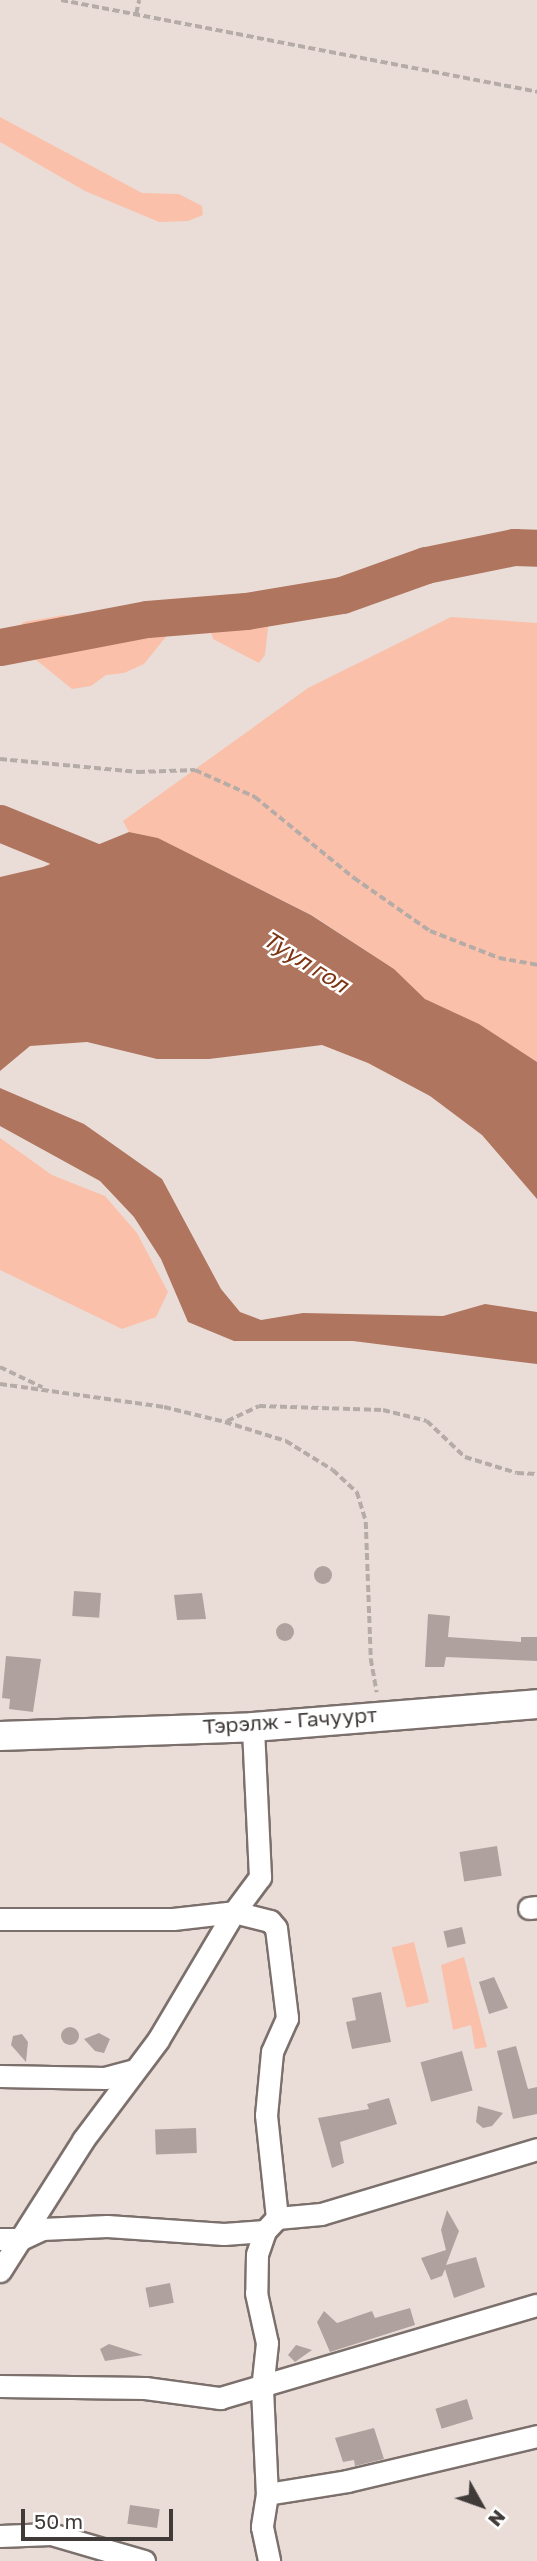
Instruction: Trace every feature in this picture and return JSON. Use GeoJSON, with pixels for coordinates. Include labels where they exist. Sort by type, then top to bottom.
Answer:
{"type":"FeatureCollection","features":[{"type":"Feature","properties":{"kind":"main road","name":"Тэрэлж - Гачуурт"},"geometry":{"type":"LineString","coordinates":[[0,1736],[253,1727],[381,1714],[537,1704]]}},
{"type":"Feature","properties":{"kind":"street"},"geometry":{"type":"LineString","coordinates":[[0,2271],[11,2239],[135,2070],[234,1912],[260,1877],[253,1727]]}},
{"type":"Feature","properties":{"kind":"street"},"geometry":{"type":"LineString","coordinates":[[0,1919],[173,1920],[234,1912],[270,1922],[276,1928],[287,2018],[272,2052],[266,2115],[271,2225],[257,2254],[256,2294],[267,2343],[262,2389],[267,2494],[262,2527],[269,2561]]}},
{"type":"Feature","properties":{"kind":"street"},"geometry":{"type":"LineString","coordinates":[[0,2076],[105,2078],[135,2070]]}},
{"type":"Feature","properties":{"kind":"street"},"geometry":{"type":"LineString","coordinates":[[11,2239],[42,2228],[107,2226],[224,2234],[321,2214],[537,2149]]}},
{"type":"Feature","properties":{"kind":"street"},"geometry":{"type":"LineString","coordinates":[[0,2386],[145,2388],[220,2398],[262,2389],[537,2305]]}},
{"type":"Feature","properties":{"kind":"street"},"geometry":{"type":"LineString","coordinates":[[267,2494],[347,2480],[537,2436]]}},
{"type":"Feature","properties":{"kind":"street"},"geometry":{"type":"LineString","coordinates":[[0,2536],[51,2534],[144,2561]]}},
{"type":"Feature","properties":{"kind":"path"},"geometry":{"type":"LineString","coordinates":[[61,0],[537,92]]}},
{"type":"Feature","properties":{"kind":"path"},"geometry":{"type":"LineString","coordinates":[[136,15],[139,0]]}},
{"type":"Feature","properties":{"kind":"path"},"geometry":{"type":"LineString","coordinates":[[0,759],[138,772],[195,770],[255,797],[354,878],[430,931],[499,958],[537,965]]}},
{"type":"Feature","properties":{"kind":"path"},"geometry":{"type":"LineString","coordinates":[[0,1367],[46,1390]]}},
{"type":"Feature","properties":{"kind":"path"},"geometry":{"type":"LineString","coordinates":[[0,1384],[164,1407],[225,1422],[286,1441],[333,1470],[358,1492],[366,1522],[371,1659],[381,1714]]}},
{"type":"Feature","properties":{"kind":"path"},"geometry":{"type":"LineString","coordinates":[[225,1422],[259,1406],[383,1410],[427,1421],[466,1457],[517,1473],[537,1474]]}},
{"type":"Feature","properties":{"kind":"shaded area"},"geometry":{"type":"Polygon","coordinates":[[[0,117],[142,193],[179,194],[202,206],[203,215],[188,221],[159,222],[85,191],[0,142],[0,117]]]}},
{"type":"Feature","properties":{"kind":"shaded area"},"geometry":{"type":"Polygon","coordinates":[[[135,603],[162,607],[171,617],[173,628],[144,664],[124,673],[106,675],[91,686],[72,689],[8,637],[24,622],[64,615],[98,619],[135,603]]]}},
{"type":"Feature","properties":{"kind":"shaded area"},"geometry":{"type":"Polygon","coordinates":[[[244,617],[269,618],[265,655],[259,663],[213,639],[210,629],[244,617]]]}},
{"type":"Feature","properties":{"kind":"shaded area"},"geometry":{"type":"Polygon","coordinates":[[[451,617],[537,623],[537,1062],[479,1024],[425,999],[394,969],[312,915],[158,838],[129,832],[123,821],[308,688],[451,617]]]}},
{"type":"Feature","properties":{"kind":"shaded area"},"geometry":{"type":"Polygon","coordinates":[[[0,1138],[52,1175],[105,1196],[137,1233],[168,1292],[156,1317],[122,1329],[0,1270],[0,1138]]]}},
{"type":"Feature","properties":{"kind":"shaded area"},"geometry":{"type":"Polygon","coordinates":[[[414,1942],[429,2002],[407,2008],[392,1948],[414,1942]]]}},
{"type":"Feature","properties":{"kind":"shaded area"},"geometry":{"type":"Polygon","coordinates":[[[464,1957],[487,2047],[475,2049],[471,2025],[453,2030],[441,1965],[464,1957]]]}},
{"type":"Feature","properties":{"kind":"water","name":"Туул гол"},"geometry":{"type":"Polygon","coordinates":[[[129,832],[158,838],[311,915],[394,969],[425,999],[479,1024],[537,1062],[537,1199],[482,1135],[430,1096],[368,1063],[322,1045],[209,1059],[157,1059],[87,1042],[30,1046],[0,1071],[0,877],[43,867],[129,832]]]}},
{"type":"Feature","properties":{"kind":"water"},"geometry":{"type":"Polygon","coordinates":[[[0,1088],[84,1124],[162,1179],[221,1289],[240,1312],[261,1320],[303,1313],[443,1316],[485,1304],[537,1312],[537,1364],[353,1341],[234,1341],[188,1322],[161,1259],[134,1217],[100,1181],[0,1126],[0,1088]]]}},
{"type":"Feature","properties":{"kind":"building"},"geometry":{"type":"Polygon","coordinates":[[[323,1566],[330,1568],[330,1582],[323,1584],[316,1582],[314,1575],[316,1568],[323,1566]]]}},
{"type":"Feature","properties":{"kind":"building"},"geometry":{"type":"Polygon","coordinates":[[[74,1591],[101,1593],[99,1618],[72,1616],[74,1591]]]}},
{"type":"Feature","properties":{"kind":"building"},"geometry":{"type":"Polygon","coordinates":[[[202,1593],[206,1619],[177,1620],[174,1595],[202,1593]]]}},
{"type":"Feature","properties":{"kind":"building"},"geometry":{"type":"Polygon","coordinates":[[[428,1614],[450,1616],[448,1637],[521,1642],[521,1637],[537,1637],[537,1661],[446,1657],[444,1667],[425,1667],[428,1614]]]}},
{"type":"Feature","properties":{"kind":"building"},"geometry":{"type":"Polygon","coordinates":[[[285,1623],[293,1628],[294,1632],[289,1640],[285,1641],[277,1636],[276,1632],[281,1624],[285,1623]]]}},
{"type":"Feature","properties":{"kind":"building"},"geometry":{"type":"Polygon","coordinates":[[[6,1656],[41,1659],[33,1712],[9,1709],[10,1699],[2,1698],[6,1656]]]}},
{"type":"Feature","properties":{"kind":"building"},"geometry":{"type":"Polygon","coordinates":[[[497,1846],[502,1876],[464,1882],[459,1852],[497,1846]]]}},
{"type":"Feature","properties":{"kind":"building"},"geometry":{"type":"Polygon","coordinates":[[[462,1927],[466,1944],[447,1948],[443,1931],[462,1927]]]}},
{"type":"Feature","properties":{"kind":"building"},"geometry":{"type":"Polygon","coordinates":[[[494,1977],[508,2008],[489,2014],[479,1982],[494,1977]]]}},
{"type":"Feature","properties":{"kind":"building"},"geometry":{"type":"Polygon","coordinates":[[[381,1992],[391,2042],[352,2049],[346,2022],[356,2020],[352,1998],[381,1992]]]}},
{"type":"Feature","properties":{"kind":"building"},"geometry":{"type":"Polygon","coordinates":[[[70,2027],[76,2030],[79,2036],[76,2042],[70,2045],[64,2042],[61,2036],[64,2030],[70,2027]]]}},
{"type":"Feature","properties":{"kind":"building"},"geometry":{"type":"Polygon","coordinates":[[[99,2033],[110,2039],[104,2053],[95,2051],[84,2039],[99,2033]]]}},
{"type":"Feature","properties":{"kind":"building"},"geometry":{"type":"Polygon","coordinates":[[[22,2034],[28,2042],[26,2062],[11,2045],[13,2036],[22,2034]]]}},
{"type":"Feature","properties":{"kind":"building"},"geometry":{"type":"Polygon","coordinates":[[[516,2046],[528,2089],[537,2087],[537,2114],[513,2119],[497,2051],[516,2046]]]}},
{"type":"Feature","properties":{"kind":"building"},"geometry":{"type":"Polygon","coordinates":[[[462,2051],[473,2091],[431,2102],[420,2062],[462,2051]]]}},
{"type":"Feature","properties":{"kind":"building"},"geometry":{"type":"Polygon","coordinates":[[[389,2098],[397,2124],[340,2142],[344,2163],[332,2168],[318,2118],[369,2109],[367,2104],[389,2098]]]}},
{"type":"Feature","properties":{"kind":"building"},"geometry":{"type":"Polygon","coordinates":[[[478,2106],[503,2113],[492,2126],[483,2128],[476,2122],[478,2106]]]}},
{"type":"Feature","properties":{"kind":"building"},"geometry":{"type":"Polygon","coordinates":[[[196,2128],[197,2153],[156,2154],[155,2129],[196,2128]]]}},
{"type":"Feature","properties":{"kind":"building"},"geometry":{"type":"Polygon","coordinates":[[[447,2210],[459,2231],[446,2265],[476,2257],[485,2287],[454,2298],[445,2269],[442,2276],[431,2280],[421,2258],[446,2250],[441,2230],[447,2210]]]}},
{"type":"Feature","properties":{"kind":"building"},"geometry":{"type":"Polygon","coordinates":[[[170,2283],[174,2303],[149,2307],[145,2288],[170,2283]]]}},
{"type":"Feature","properties":{"kind":"building"},"geometry":{"type":"Polygon","coordinates":[[[410,2308],[415,2325],[330,2352],[317,2322],[324,2311],[337,2323],[372,2311],[375,2318],[410,2308]]]}},
{"type":"Feature","properties":{"kind":"building"},"geometry":{"type":"Polygon","coordinates":[[[109,2344],[143,2355],[105,2361],[100,2349],[109,2344]]]}},
{"type":"Feature","properties":{"kind":"building"},"geometry":{"type":"Polygon","coordinates":[[[296,2345],[312,2350],[295,2362],[288,2355],[296,2345]]]}},
{"type":"Feature","properties":{"kind":"building"},"geometry":{"type":"Polygon","coordinates":[[[467,2399],[473,2419],[442,2429],[435,2409],[467,2399]]]}},
{"type":"Feature","properties":{"kind":"building"},"geometry":{"type":"Polygon","coordinates":[[[374,2428],[384,2459],[355,2466],[354,2460],[343,2462],[335,2438],[374,2428]]]}},
{"type":"Feature","properties":{"kind":"building"},"geometry":{"type":"Polygon","coordinates":[[[130,2505],[160,2509],[157,2528],[127,2524],[130,2505]]]}},
{"type":"Feature","properties":{"kind":"waterway"},"geometry":{"type":"LineString","coordinates":[[0,647],[147,619],[246,611],[342,595],[426,565],[514,547],[537,548]]}},
{"type":"Feature","properties":{"kind":"waterway"},"geometry":{"type":"LineString","coordinates":[[0,823],[122,873]]}}]}
